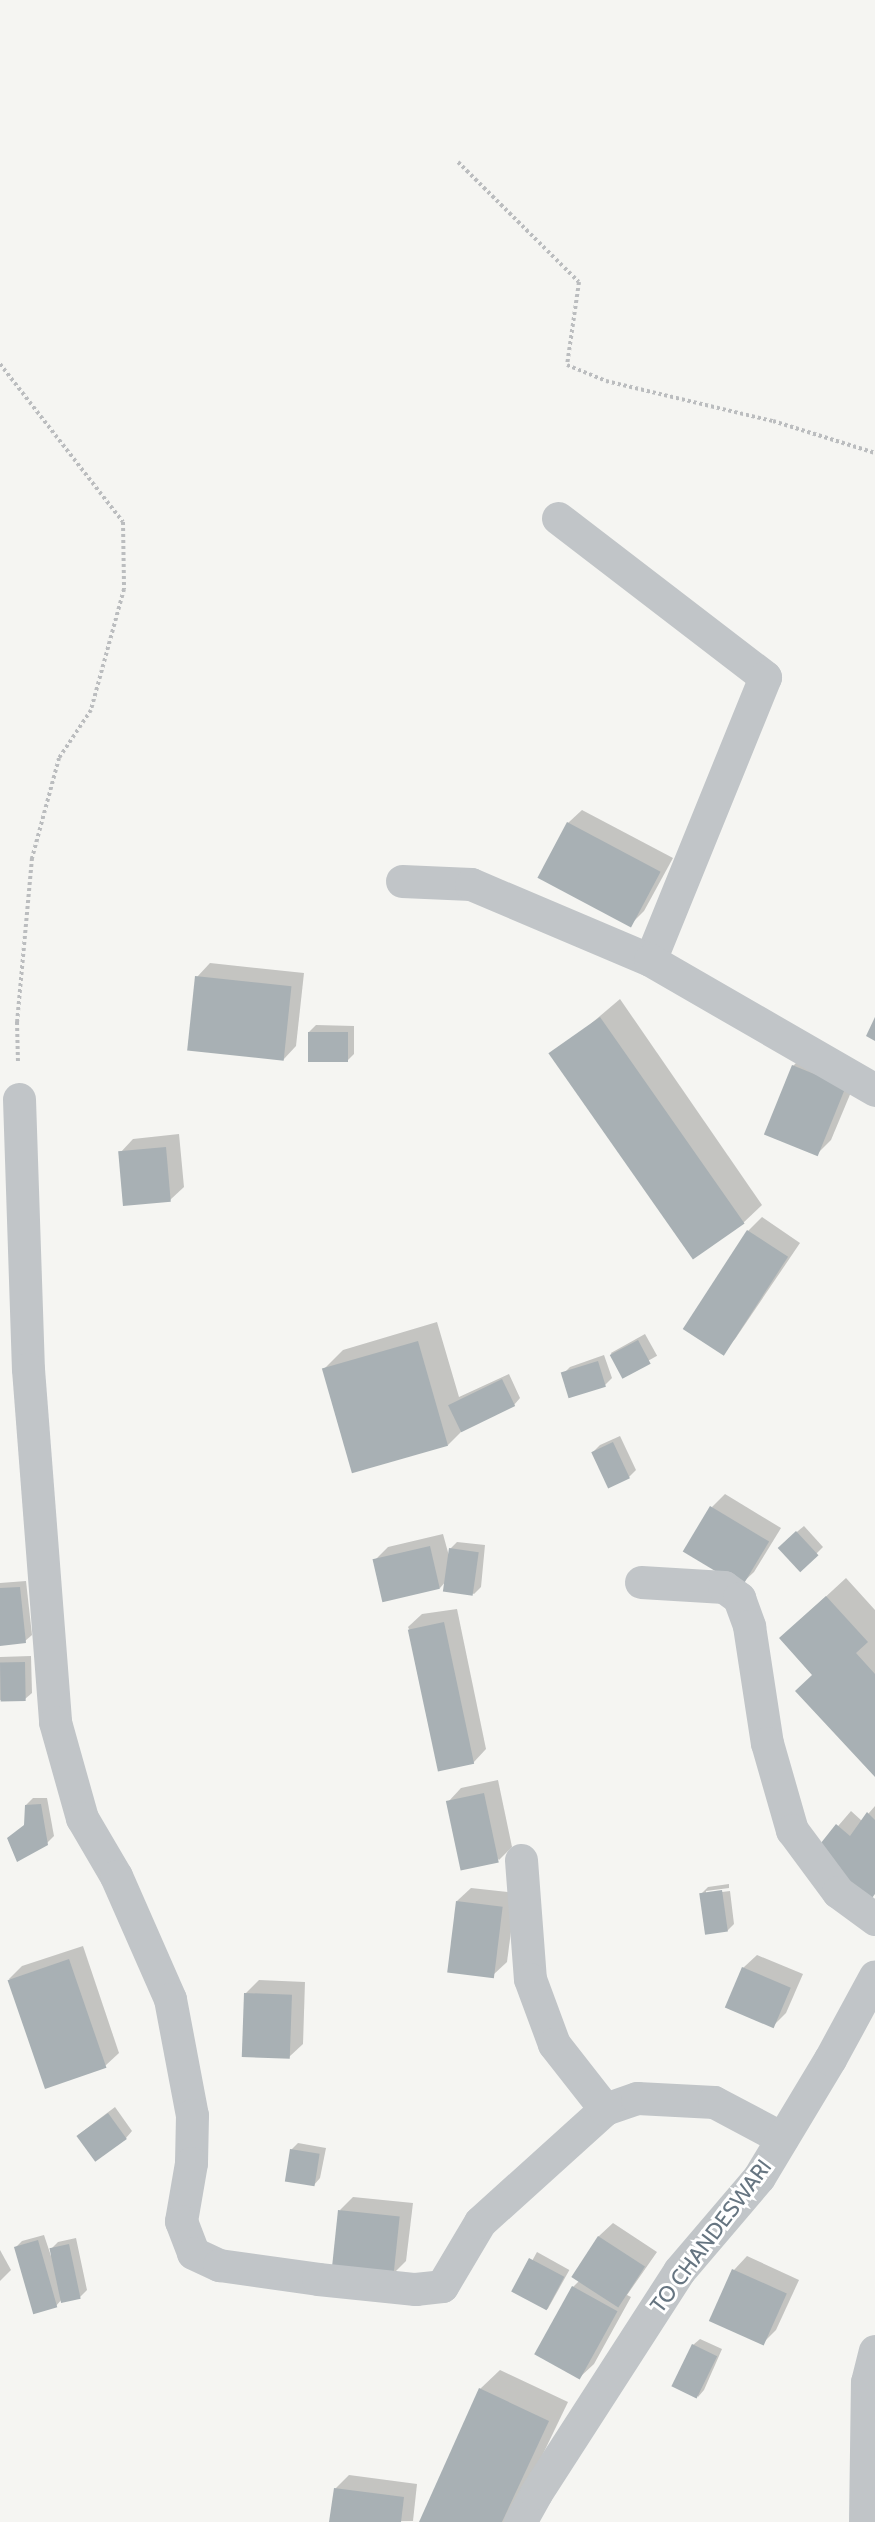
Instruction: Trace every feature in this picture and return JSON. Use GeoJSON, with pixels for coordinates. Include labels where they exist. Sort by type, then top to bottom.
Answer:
{"type":"FeatureCollection","features":[{"type":"Feature","properties":{"kind":"street"},"geometry":{"type":"LineString","coordinates":[[558,518],[765,677],[650,960]]}},
{"type":"Feature","properties":{"kind":"street"},"geometry":{"type":"LineString","coordinates":[[402,881],[471,884],[650,960],[875,1090]]}},
{"type":"Feature","properties":{"kind":"street"},"geometry":{"type":"LineString","coordinates":[[19,1099],[28,1369],[55,1722],[82,1818],[116,1876],[170,1999],[192,2115],[191,2163],[181,2221],[193,2253],[219,2265],[318,2279],[415,2289],[442,2286],[480,2222],[605,2109],[637,2098],[714,2102],[782,2138]]}},
{"type":"Feature","properties":{"kind":"street"},"geometry":{"type":"LineString","coordinates":[[641,1582],[724,1587],[739,1598],[749,1626],[767,1743],[792,1830],[838,1892],[875,1919]]}},
{"type":"Feature","properties":{"kind":"street"},"geometry":{"type":"LineString","coordinates":[[520,1860],[530,1979],[554,2044],[605,2109]]}},
{"type":"Feature","properties":{"kind":"street","name":"TO CHANDESWARI"},"geometry":{"type":"LineString","coordinates":[[520,2522],[536,2493],[679,2271],[759,2177],[875,1976]]}},
{"type":"Feature","properties":{"kind":"street"},"geometry":{"type":"LineString","coordinates":[[865,2522],[867,2382],[875,2351]]}},
{"type":"Feature","properties":{"kind":"path"},"geometry":{"type":"LineString","coordinates":[[458,162],[579,282],[567,365],[606,381],[773,421],[875,453]]}},
{"type":"Feature","properties":{"kind":"path"},"geometry":{"type":"LineString","coordinates":[[0,364],[123,522],[124,589],[91,710],[59,758],[32,858],[17,1022],[19,1099]]}},
{"type":"Feature","properties":{"kind":"building"},"geometry":{"type":"Polygon","coordinates":[[[567,822],[661,872],[631,927],[537,878],[567,822]]]}},
{"type":"Feature","properties":{"kind":"building"},"geometry":{"type":"Polygon","coordinates":[[[195,976],[291,986],[284,1061],[187,1051],[195,976]]]}},
{"type":"Feature","properties":{"kind":"building"},"geometry":{"type":"Polygon","coordinates":[[[600,1017],[745,1223],[693,1260],[548,1053],[600,1017]]]}},
{"type":"Feature","properties":{"kind":"building"},"geometry":{"type":"Polygon","coordinates":[[[875,1017],[875,1041],[866,1036],[875,1017]]]}},
{"type":"Feature","properties":{"kind":"building"},"geometry":{"type":"Polygon","coordinates":[[[308,1032],[348,1032],[348,1062],[308,1062],[308,1032]]]}},
{"type":"Feature","properties":{"kind":"building"},"geometry":{"type":"Polygon","coordinates":[[[792,1065],[846,1087],[818,1156],[764,1135],[792,1065]]]}},
{"type":"Feature","properties":{"kind":"building"},"geometry":{"type":"Polygon","coordinates":[[[166,1147],[171,1202],[123,1206],[118,1151],[166,1147]]]}},
{"type":"Feature","properties":{"kind":"building"},"geometry":{"type":"Polygon","coordinates":[[[747,1230],[788,1257],[724,1356],[683,1329],[747,1230]]]}},
{"type":"Feature","properties":{"kind":"building"},"geometry":{"type":"Polygon","coordinates":[[[638,1340],[651,1364],[622,1379],[610,1355],[638,1340]]]}},
{"type":"Feature","properties":{"kind":"building"},"geometry":{"type":"Polygon","coordinates":[[[418,1341],[448,1446],[352,1473],[322,1369],[418,1341]]]}},
{"type":"Feature","properties":{"kind":"building"},"geometry":{"type":"Polygon","coordinates":[[[598,1361],[606,1387],[569,1398],[561,1372],[598,1361]]]}},
{"type":"Feature","properties":{"kind":"building"},"geometry":{"type":"Polygon","coordinates":[[[502,1379],[515,1406],[461,1432],[448,1405],[502,1379]]]}},
{"type":"Feature","properties":{"kind":"building"},"geometry":{"type":"Polygon","coordinates":[[[613,1442],[630,1478],[608,1488],[591,1452],[613,1442]]]}},
{"type":"Feature","properties":{"kind":"building"},"geometry":{"type":"Polygon","coordinates":[[[710,1506],[769,1542],[742,1587],[683,1551],[710,1506]]]}},
{"type":"Feature","properties":{"kind":"building"},"geometry":{"type":"Polygon","coordinates":[[[796,1531],[819,1555],[800,1572],[778,1548],[796,1531]]]}},
{"type":"Feature","properties":{"kind":"building"},"geometry":{"type":"Polygon","coordinates":[[[430,1546],[440,1589],[382,1602],[373,1559],[430,1546]]]}},
{"type":"Feature","properties":{"kind":"building"},"geometry":{"type":"Polygon","coordinates":[[[449,1548],[479,1552],[473,1596],[443,1592],[449,1548]]]}},
{"type":"Feature","properties":{"kind":"building"},"geometry":{"type":"Polygon","coordinates":[[[20,1587],[26,1643],[0,1646],[0,1588],[20,1587]]]}},
{"type":"Feature","properties":{"kind":"building"},"geometry":{"type":"Polygon","coordinates":[[[826,1596],[868,1642],[856,1653],[875,1674],[875,1777],[795,1691],[812,1675],[779,1638],[826,1596]]]}},
{"type":"Feature","properties":{"kind":"building"},"geometry":{"type":"Polygon","coordinates":[[[444,1622],[474,1764],[438,1772],[408,1630],[444,1622]]]}},
{"type":"Feature","properties":{"kind":"building"},"geometry":{"type":"Polygon","coordinates":[[[0,1662],[25,1662],[26,1701],[1,1701],[0,1662]]]}},
{"type":"Feature","properties":{"kind":"building"},"geometry":{"type":"Polygon","coordinates":[[[484,1793],[499,1862],[461,1871],[446,1801],[484,1793]]]}},
{"type":"Feature","properties":{"kind":"building"},"geometry":{"type":"Polygon","coordinates":[[[41,1804],[48,1845],[17,1862],[7,1838],[24,1825],[25,1805],[41,1804]]]}},
{"type":"Feature","properties":{"kind":"building"},"geometry":{"type":"Polygon","coordinates":[[[867,1812],[875,1820],[875,1894],[869,1902],[813,1853],[836,1824],[850,1836],[867,1812]]]}},
{"type":"Feature","properties":{"kind":"building"},"geometry":{"type":"Polygon","coordinates":[[[722,1890],[728,1932],[705,1935],[699,1893],[722,1890]]]}},
{"type":"Feature","properties":{"kind":"building"},"geometry":{"type":"Polygon","coordinates":[[[456,1901],[503,1907],[494,1978],[447,1972],[456,1901]]]}},
{"type":"Feature","properties":{"kind":"building"},"geometry":{"type":"Polygon","coordinates":[[[69,1959],[106,2068],[45,2089],[8,1980],[69,1959]]]}},
{"type":"Feature","properties":{"kind":"building"},"geometry":{"type":"Polygon","coordinates":[[[742,1967],[791,1988],[774,2028],[725,2008],[742,1967]]]}},
{"type":"Feature","properties":{"kind":"building"},"geometry":{"type":"Polygon","coordinates":[[[244,1993],[292,1995],[290,2059],[242,2057],[244,1993]]]}},
{"type":"Feature","properties":{"kind":"building"},"geometry":{"type":"Polygon","coordinates":[[[108,2113],[127,2139],[95,2162],[76,2136],[108,2113]]]}},
{"type":"Feature","properties":{"kind":"building"},"geometry":{"type":"Polygon","coordinates":[[[290,2149],[320,2154],[314,2186],[285,2182],[290,2149]]]}},
{"type":"Feature","properties":{"kind":"building"},"geometry":{"type":"Polygon","coordinates":[[[338,2210],[400,2216],[393,2275],[332,2269],[338,2210]]]}},
{"type":"Feature","properties":{"kind":"building"},"geometry":{"type":"Polygon","coordinates":[[[598,2236],[645,2266],[618,2308],[571,2277],[598,2236]]]}},
{"type":"Feature","properties":{"kind":"building"},"geometry":{"type":"Polygon","coordinates":[[[38,2240],[57,2307],[33,2314],[14,2247],[38,2240]]]}},
{"type":"Feature","properties":{"kind":"building"},"geometry":{"type":"Polygon","coordinates":[[[69,2244],[81,2299],[61,2303],[49,2248],[69,2244]]]}},
{"type":"Feature","properties":{"kind":"building"},"geometry":{"type":"Polygon","coordinates":[[[529,2258],[564,2277],[546,2310],[511,2292],[529,2258]]]}},
{"type":"Feature","properties":{"kind":"building"},"geometry":{"type":"Polygon","coordinates":[[[732,2269],[787,2293],[764,2345],[709,2321],[732,2269]]]}},
{"type":"Feature","properties":{"kind":"building"},"geometry":{"type":"Polygon","coordinates":[[[572,2286],[617,2311],[580,2379],[534,2354],[572,2286]]]}},
{"type":"Feature","properties":{"kind":"building"},"geometry":{"type":"Polygon","coordinates":[[[692,2344],[717,2356],[697,2399],[671,2386],[692,2344]]]}},
{"type":"Feature","properties":{"kind":"building"},"geometry":{"type":"Polygon","coordinates":[[[479,2388],[549,2421],[502,2522],[419,2522],[479,2388]]]}},
{"type":"Feature","properties":{"kind":"building"},"geometry":{"type":"Polygon","coordinates":[[[334,2488],[404,2497],[401,2522],[329,2522],[334,2488]]]}}]}
